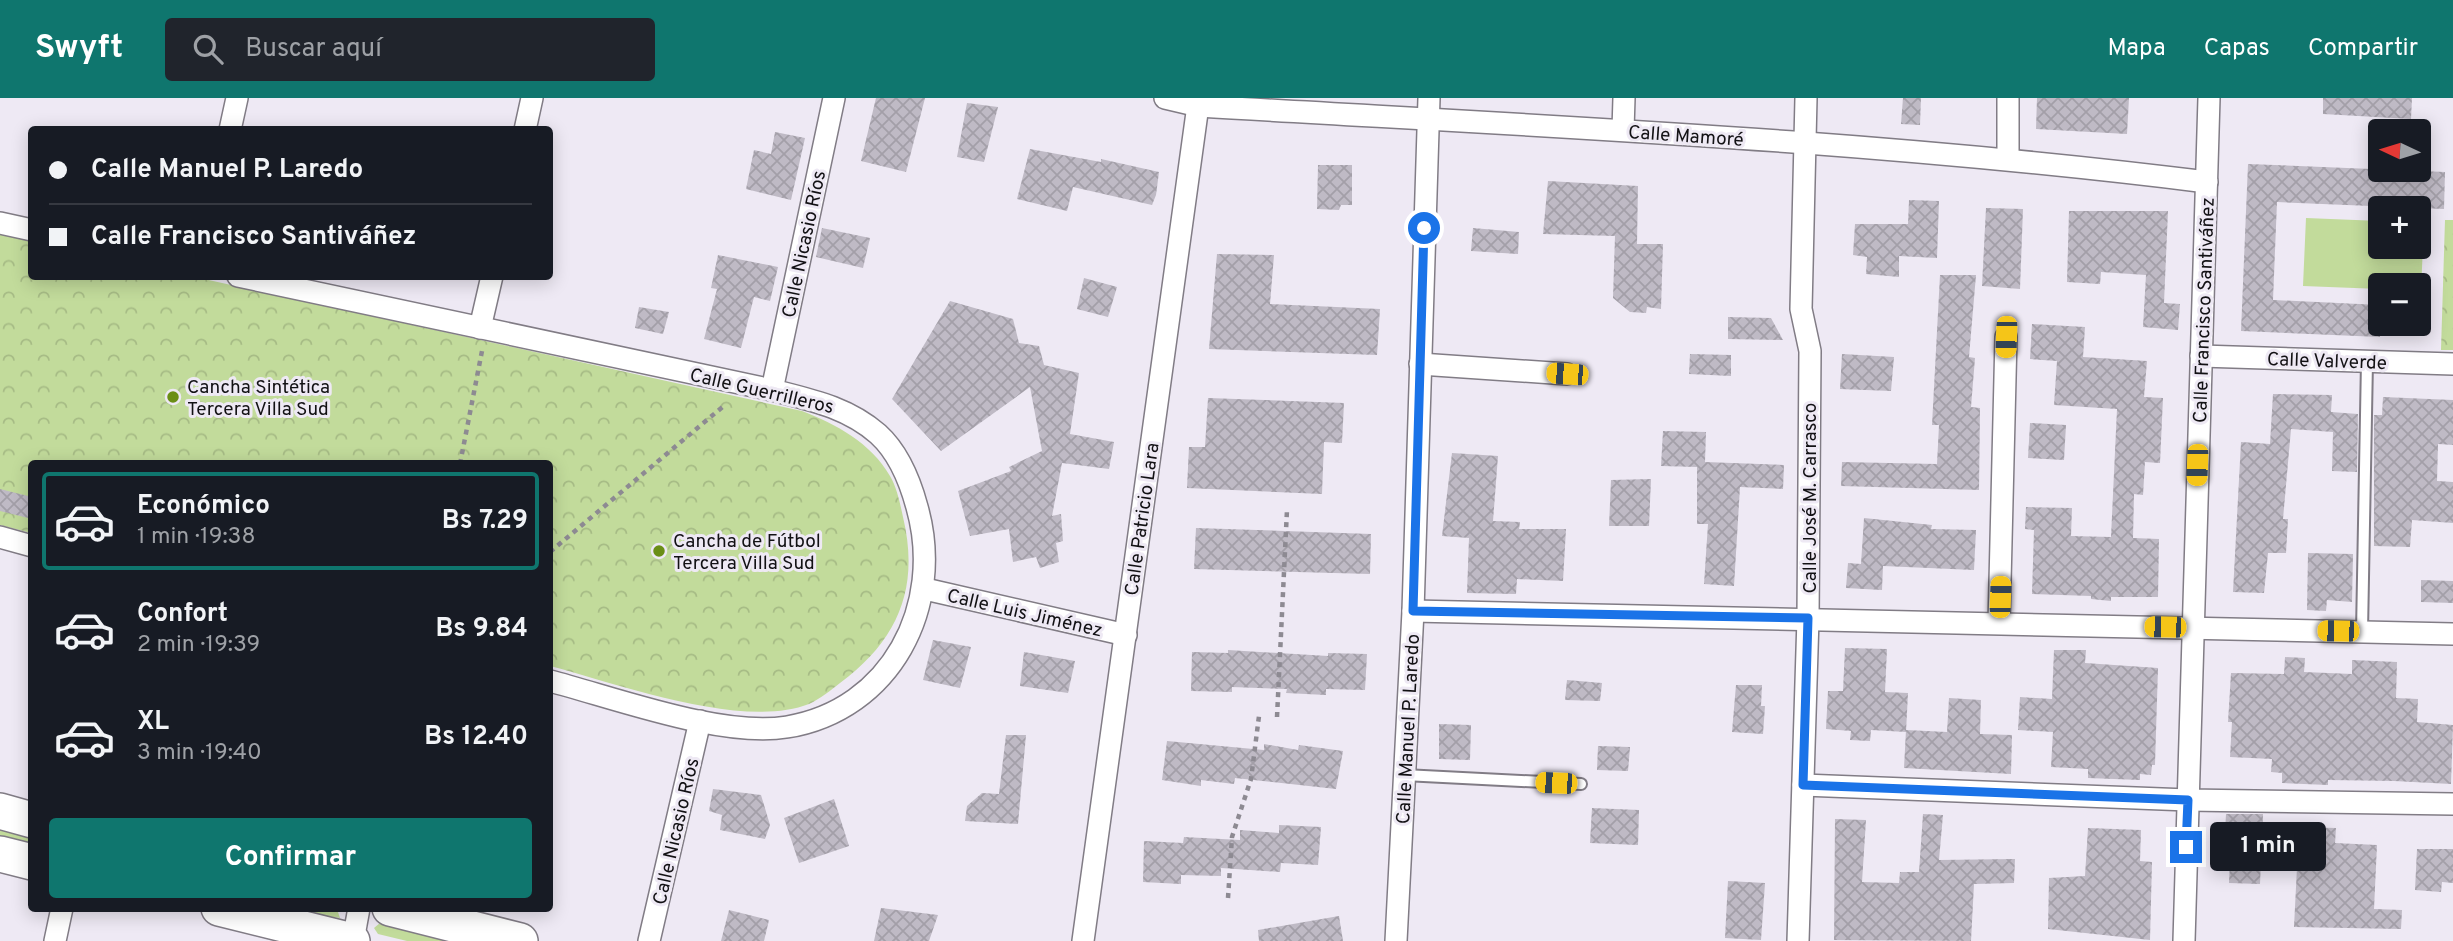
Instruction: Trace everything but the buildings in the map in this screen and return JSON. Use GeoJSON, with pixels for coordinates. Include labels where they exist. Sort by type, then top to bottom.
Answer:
{"type":"FeatureCollection","features":[{"type":"Feature","properties":{"kind":"highway"},"geometry":{"type":"LineString","coordinates":[[0,811],[28,819]]}},
{"type":"Feature","properties":{"kind":"highway"},"geometry":{"type":"LineString","coordinates":[[0,854],[28,861]]}},
{"type":"Feature","properties":{"kind":"highway"},"geometry":{"type":"LineString","coordinates":[[235,912],[352,941]]}},
{"type":"Feature","properties":{"kind":"highway"},"geometry":{"type":"LineString","coordinates":[[406,912],[520,941]]}},
{"type":"Feature","properties":{"kind":"street"},"geometry":{"type":"LineString","coordinates":[[231,126],[237,98]]}},
{"type":"Feature","properties":{"kind":"street"},"geometry":{"type":"LineString","coordinates":[[526,126],[532,98]]}},
{"type":"Feature","properties":{"kind":"street","name":"Calle Nicasio Ríos"},"geometry":{"type":"LineString","coordinates":[[772,390],[834,98]]}},
{"type":"Feature","properties":{"kind":"street","name":"Calle Mamoré"},"geometry":{"type":"LineString","coordinates":[[1165,98],[1428,120],[1623,130],[2008,159],[2207,182]]}},
{"type":"Feature","properties":{"kind":"street","name":"Calle Manuel P. Laredo"},"geometry":{"type":"LineString","coordinates":[[1396,941],[1413,611],[1429,98]]}},
{"type":"Feature","properties":{"kind":"street"},"geometry":{"type":"LineString","coordinates":[[1623,130],[1624,98]]}},
{"type":"Feature","properties":{"kind":"street","name":"Calle José M. Carrasco"},"geometry":{"type":"LineString","coordinates":[[1798,941],[1808,618],[1810,351],[1801,309],[1806,98]]}},
{"type":"Feature","properties":{"kind":"street"},"geometry":{"type":"LineString","coordinates":[[2008,98],[2008,159]]}},
{"type":"Feature","properties":{"kind":"street","name":"Calle Francisco Santiváñez"},"geometry":{"type":"LineString","coordinates":[[2184,941],[2209,98]]}},
{"type":"Feature","properties":{"kind":"street","name":"Calle Patricio Lara"},"geometry":{"type":"LineString","coordinates":[[1083,941],[1199,102]]}},
{"type":"Feature","properties":{"kind":"street"},"geometry":{"type":"LineString","coordinates":[[0,223],[28,229]]}},
{"type":"Feature","properties":{"kind":"street","name":"Calle Guerrilleros"},"geometry":{"type":"LineString","coordinates":[[256,280],[772,390],[841,408],[879,435],[908,475],[922,526],[927,569],[925,589],[901,648],[879,681],[850,704],[818,720],[748,731],[553,682]]}},
{"type":"Feature","properties":{"kind":"street"},"geometry":{"type":"LineString","coordinates":[[483,329],[491,280]]}},
{"type":"Feature","properties":{"kind":"street"},"geometry":{"type":"LineString","coordinates":[[1999,623],[2006,337]]}},
{"type":"Feature","properties":{"kind":"street","name":"Calle Valverde"},"geometry":{"type":"LineString","coordinates":[[2201,355],[2453,364]]}},
{"type":"Feature","properties":{"kind":"street"},"geometry":{"type":"LineString","coordinates":[[1420,364],[1567,374]]}},
{"type":"Feature","properties":{"kind":"street"},"geometry":{"type":"LineString","coordinates":[[0,537],[28,545]]}},
{"type":"Feature","properties":{"kind":"street","name":"Calle Luis Jiménez"},"geometry":{"type":"LineString","coordinates":[[925,589],[1126,635]]}},
{"type":"Feature","properties":{"kind":"street"},"geometry":{"type":"LineString","coordinates":[[1413,611],[2453,634]]}},
{"type":"Feature","properties":{"kind":"street","name":"Calle Nicasio Ríos"},"geometry":{"type":"LineString","coordinates":[[649,941],[700,721]]}},
{"type":"Feature","properties":{"kind":"street"},"geometry":{"type":"LineString","coordinates":[[1803,785],[2188,800],[2453,804]]}},
{"type":"Feature","properties":{"kind":"street"},"geometry":{"type":"LineString","coordinates":[[55,941],[61,912]]}},
{"type":"Feature","properties":{"kind":"street"},"geometry":{"type":"LineString","coordinates":[[352,941],[358,912]]}},
{"type":"Feature","properties":{"kind":"lane"},"geometry":{"type":"LineString","coordinates":[[2362,632],[2367,361]]}},
{"type":"Feature","properties":{"kind":"lane"},"geometry":{"type":"LineString","coordinates":[[1404,775],[1581,784]]}},
{"type":"Feature","properties":{"kind":"path"},"geometry":{"type":"LineString","coordinates":[[461,460],[483,329]]}},
{"type":"Feature","properties":{"kind":"path"},"geometry":{"type":"LineString","coordinates":[[553,549],[734,396],[738,383]]}},
{"type":"Feature","properties":{"kind":"path"},"geometry":{"type":"LineString","coordinates":[[1277,717],[1287,510]]}},
{"type":"Feature","properties":{"kind":"path"},"geometry":{"type":"LineString","coordinates":[[1228,898],[1232,836],[1251,779],[1259,716]]}},
{"type":"Feature","properties":{"kind":"green space"},"geometry":{"type":"Polygon","coordinates":[[[2306,218],[2368,221],[2368,259],[2422,259],[2422,273],[2368,273],[2368,289],[2303,286],[2306,218]]]}},
{"type":"Feature","properties":{"kind":"green space"},"geometry":{"type":"Polygon","coordinates":[[[2445,220],[2453,220],[2453,350],[2441,350],[2445,220]]]}},
{"type":"Feature","properties":{"kind":"green space"},"geometry":{"type":"Polygon","coordinates":[[[0,233],[28,239],[28,280],[209,280],[802,411],[852,436],[882,464],[899,501],[908,543],[908,567],[900,610],[877,649],[860,666],[809,704],[781,711],[750,712],[680,702],[553,667],[553,460],[28,460],[28,532],[0,525],[0,233]]]}},
{"type":"Feature","properties":{"kind":"green space"},"geometry":{"type":"Polygon","coordinates":[[[0,827],[28,834],[28,845],[0,839],[0,827]]]}},
{"type":"Feature","properties":{"kind":"green space"},"geometry":{"type":"Polygon","coordinates":[[[301,912],[338,912],[340,918],[301,912]]]}},
{"type":"Feature","properties":{"kind":"green space"},"geometry":{"type":"Polygon","coordinates":[[[380,923],[453,941],[407,941],[378,934],[374,928],[380,923]]]}},
{"type":"Feature","properties":{"kind":"place","name":"Cancha Sintética Tercera Villa Sud"},"geometry":{"type":"Point","coordinates":[173,397]}},
{"type":"Feature","properties":{"kind":"place","name":"Cancha de Fútbol Tercera Villa Sud"},"geometry":{"type":"Point","coordinates":[659,551]}},
{"type":"Feature","properties":{"kind":"route"},"geometry":{"type":"LineString","coordinates":[[1424,228],[1413,611],[1808,618],[1803,785],[2188,800],[2186,847]]}}]}
